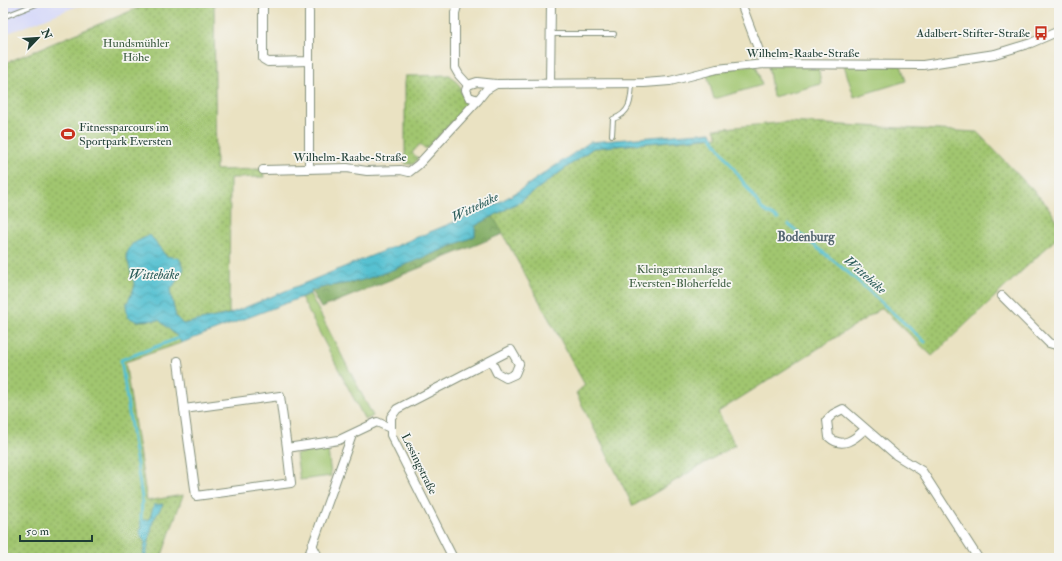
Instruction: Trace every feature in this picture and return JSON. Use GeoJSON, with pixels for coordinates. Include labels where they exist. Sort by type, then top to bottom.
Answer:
{"type":"FeatureCollection","features":[{"type":"Feature","properties":{"kind":"street"},"geometry":{"type":"LineString","coordinates":[[263,3],[264,59],[268,62],[308,62]]}},
{"type":"Feature","properties":{"kind":"street"},"geometry":{"type":"LineString","coordinates":[[458,3],[455,13],[455,68],[468,85],[466,90],[470,97],[478,100]]}},
{"type":"Feature","properties":{"kind":"street"},"geometry":{"type":"LineString","coordinates":[[550,84],[552,34],[551,3]]}},
{"type":"Feature","properties":{"kind":"street"},"geometry":{"type":"LineString","coordinates":[[741,3],[764,64]]}},
{"type":"Feature","properties":{"kind":"street"},"geometry":{"type":"LineString","coordinates":[[309,12],[309,168]]}},
{"type":"Feature","properties":{"kind":"street","name":"Wilhelm-Raabe-Straße"},"geometry":{"type":"LineString","coordinates":[[468,85],[477,82],[496,84],[550,84],[670,81],[717,69],[764,64],[923,65],[995,54],[1031,43],[1059,31]]}},
{"type":"Feature","properties":{"kind":"street","name":"Wilhelm-Raabe-Straße"},"geometry":{"type":"LineString","coordinates":[[264,170],[309,168],[409,172],[418,165],[486,90],[496,84]]}},
{"type":"Feature","properties":{"kind":"street"},"geometry":{"type":"LineString","coordinates":[[1002,296],[1049,343],[1059,346]]}},
{"type":"Feature","properties":{"kind":"street"},"geometry":{"type":"LineString","coordinates":[[178,361],[184,409],[196,496],[291,483],[280,396],[184,409]]}},
{"type":"Feature","properties":{"kind":"street","name":"Lessingstraße"},"geometry":{"type":"LineString","coordinates":[[453,558],[394,442],[390,428],[391,417],[397,409],[491,361]]}},
{"type":"Feature","properties":{"kind":"street"},"geometry":{"type":"LineString","coordinates":[[865,429],[851,441],[842,444],[835,443],[829,437],[827,420],[839,409],[843,408],[896,455],[922,471],[978,558]]}},
{"type":"Feature","properties":{"kind":"street"},"geometry":{"type":"LineString","coordinates":[[287,448],[339,440],[377,422],[390,428]]}},
{"type":"Feature","properties":{"kind":"street"},"geometry":{"type":"LineString","coordinates":[[308,558],[352,435]]}},
{"type":"Feature","properties":{"kind":"street"},"geometry":{"type":"LineString","coordinates":[[312,545],[319,558]]}},
{"type":"Feature","properties":{"kind":"lane"},"geometry":{"type":"LineString","coordinates":[[3,16],[39,3]]}},
{"type":"Feature","properties":{"kind":"lane"},"geometry":{"type":"LineString","coordinates":[[552,34],[614,34]]}},
{"type":"Feature","properties":{"kind":"lane"},"geometry":{"type":"LineString","coordinates":[[612,135],[613,119],[620,116],[629,107],[632,83]]}},
{"type":"Feature","properties":{"kind":"shaded area"},"geometry":{"type":"Polygon","coordinates":[[[3,3],[85,3],[3,35],[3,3]]]}},
{"type":"Feature","properties":{"kind":"green space","name":"Hundsmühler Höhe"},"geometry":{"type":"Polygon","coordinates":[[[150,3],[214,3],[216,170],[263,169],[264,177],[230,178],[229,314],[183,324],[176,317],[170,291],[184,269],[126,255],[135,286],[126,306],[136,321],[159,320],[179,338],[181,343],[125,362],[147,501],[183,495],[161,558],[3,558],[3,64],[150,3]]]}},
{"type":"Feature","properties":{"kind":"green space"},"geometry":{"type":"Polygon","coordinates":[[[768,64],[818,65],[821,84],[773,97],[768,64]]]}},
{"type":"Feature","properties":{"kind":"green space"},"geometry":{"type":"Polygon","coordinates":[[[756,65],[762,85],[714,99],[706,71],[756,65]]]}},
{"type":"Feature","properties":{"kind":"green space"},"geometry":{"type":"Polygon","coordinates":[[[844,65],[901,65],[906,81],[854,97],[844,65]]]}},
{"type":"Feature","properties":{"kind":"green space"},"geometry":{"type":"Polygon","coordinates":[[[450,75],[460,86],[461,94],[467,100],[466,108],[426,149],[420,144],[412,153],[418,158],[414,164],[406,164],[403,158],[405,157],[405,76],[450,75]]]}},
{"type":"Feature","properties":{"kind":"green space","name":"Kleingartenanlage Eversten-Bloherfelde"},"geometry":{"type":"Polygon","coordinates":[[[787,122],[977,132],[1047,205],[1059,224],[1059,236],[932,356],[882,308],[718,412],[735,445],[633,506],[576,393],[585,385],[493,216],[521,201],[593,148],[718,137],[714,129],[787,122]]]}},
{"type":"Feature","properties":{"kind":"green space"},"geometry":{"type":"Polygon","coordinates":[[[493,216],[505,233],[321,308],[311,291],[365,279],[434,253],[475,236],[475,226],[493,216]]]}},
{"type":"Feature","properties":{"kind":"green space"},"geometry":{"type":"Polygon","coordinates":[[[310,294],[373,416],[365,420],[301,297],[310,294]]]}},
{"type":"Feature","properties":{"kind":"green space"},"geometry":{"type":"Polygon","coordinates":[[[328,450],[331,476],[300,480],[296,454],[328,450]]]}},
{"type":"Feature","properties":{"kind":"water","name":"Wittebäke"},"geometry":{"type":"Polygon","coordinates":[[[711,132],[713,137],[593,148],[521,201],[475,226],[475,236],[366,279],[311,291],[310,294],[181,343],[179,338],[159,320],[136,321],[128,317],[126,306],[135,286],[126,255],[132,244],[150,235],[166,256],[179,258],[184,269],[170,291],[176,317],[183,324],[229,314],[491,207],[517,192],[590,142],[711,132]]]}},
{"type":"Feature","properties":{"kind":"water"},"geometry":{"type":"Polygon","coordinates":[[[163,504],[153,521],[146,556],[143,555],[145,542],[140,534],[141,520],[149,520],[154,505],[163,504]]]}},
{"type":"Feature","properties":{"kind":"waterway","name":"Wittebäke"},"geometry":{"type":"LineString","coordinates":[[711,136],[762,209],[778,219]]}},
{"type":"Feature","properties":{"kind":"waterway","name":"Wittebäke"},"geometry":{"type":"LineString","coordinates":[[789,225],[850,274],[925,342]]}},
{"type":"Feature","properties":{"kind":"waterway"},"geometry":{"type":"LineString","coordinates":[[141,520],[142,498],[121,360],[179,338]]}},
{"type":"Feature","properties":{"kind":"place","name":"Adalbert-Stifter-Straße"},"geometry":{"type":"Point","coordinates":[1041,33]}},
{"type":"Feature","properties":{"kind":"place","name":"Fitnessparcours im Sportpark Eversten"},"geometry":{"type":"Point","coordinates":[68,134]}},
{"type":"Feature","properties":{"kind":"district","name":"Bodenburg"},"geometry":{"type":"Point","coordinates":[806,237]}}]}
